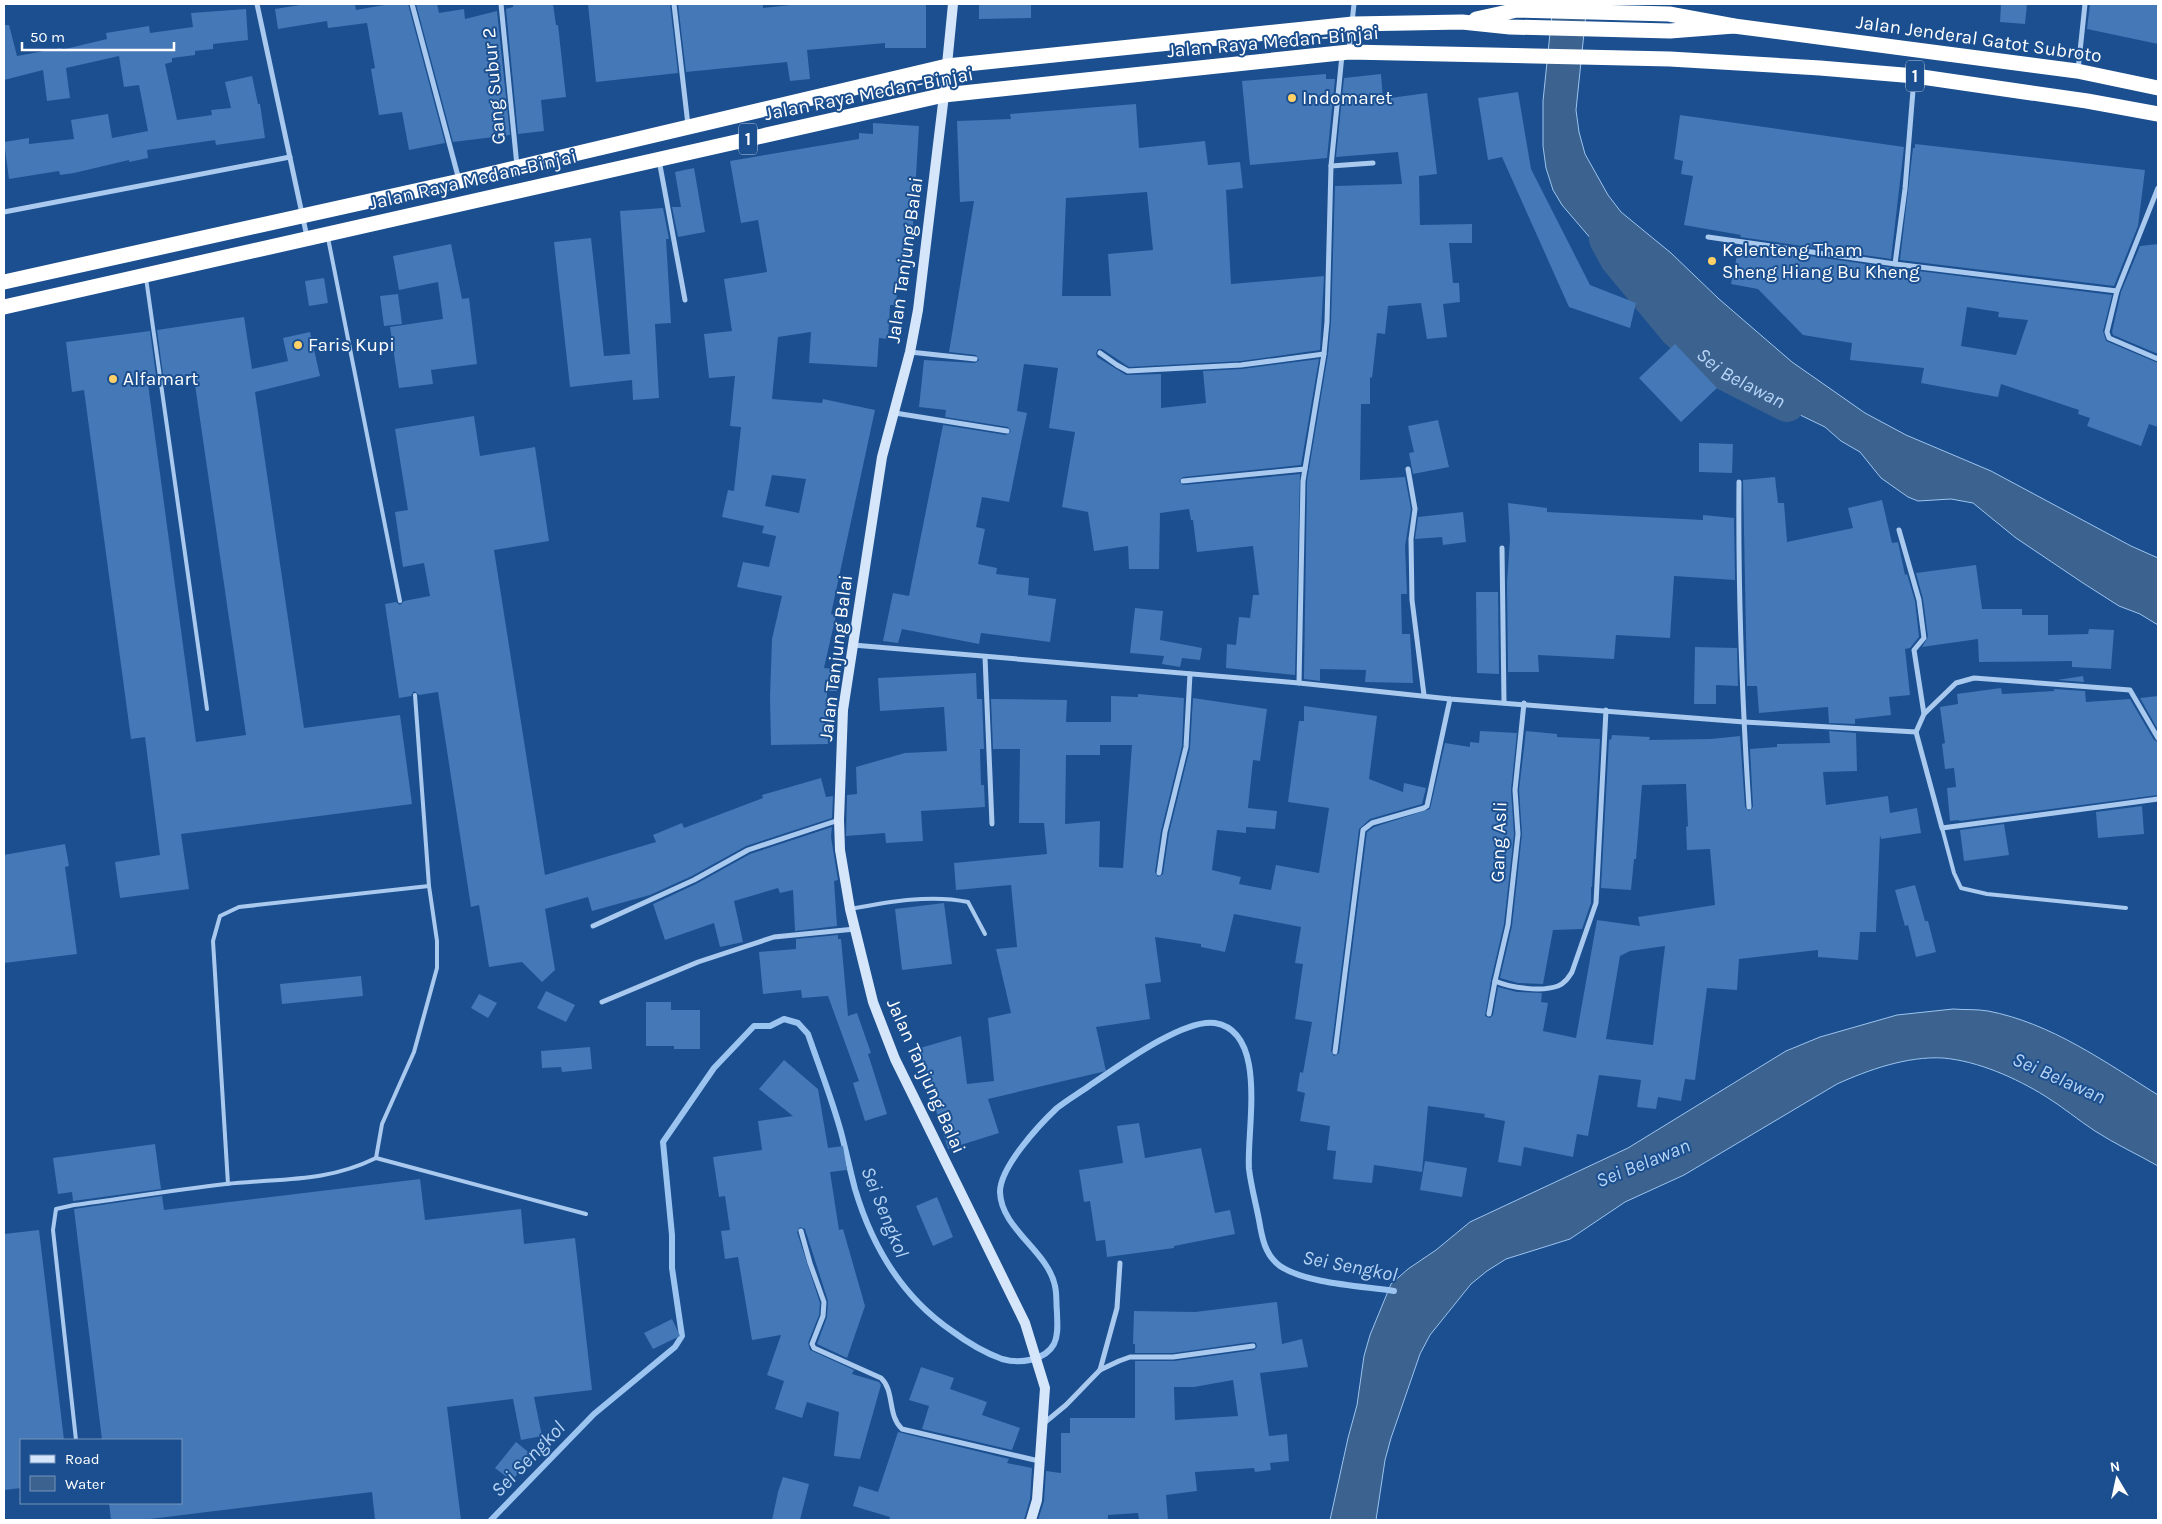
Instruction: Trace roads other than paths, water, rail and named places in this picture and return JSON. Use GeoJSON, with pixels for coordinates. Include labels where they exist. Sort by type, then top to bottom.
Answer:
{"type":"FeatureCollection","features":[{"type":"Feature","properties":{"kind":"highway","name":"Jalan Raya Medan-Binjai"},"geometry":{"type":"LineString","coordinates":[[1462,22],[1517,10],[1669,14]]}},
{"type":"Feature","properties":{"kind":"highway","name":"Jalan Jenderal Gatot Subroto"},"geometry":{"type":"LineString","coordinates":[[1669,14],[1734,26],[2078,71],[2158,88]]}},
{"type":"Feature","properties":{"kind":"highway","name":"Jalan Raya Medan-Binjai"},"geometry":{"type":"LineString","coordinates":[[4,282],[460,181],[947,66],[1353,24],[1462,22],[1510,27],[1670,31]]}},
{"type":"Feature","properties":{"kind":"highway","name":"Jalan Jenderal Gatot Subroto"},"geometry":{"type":"LineString","coordinates":[[1670,31],[1734,26]]}},
{"type":"Feature","properties":{"kind":"highway","name":"Jalan Raya Medan-Binjai"},"geometry":{"type":"LineString","coordinates":[[4,307],[145,276],[307,237],[944,95],[1345,52],[1670,59],[1915,76]]}},
{"type":"Feature","properties":{"kind":"highway","name":"1"},"geometry":{"type":"LineString","coordinates":[[1915,76],[2087,101],[2158,114]]}},
{"type":"Feature","properties":{"kind":"street"},"geometry":{"type":"LineString","coordinates":[[256,4],[307,237]]}},
{"type":"Feature","properties":{"kind":"street"},"geometry":{"type":"LineString","coordinates":[[412,4],[460,181]]}},
{"type":"Feature","properties":{"kind":"street","name":"Gang Subur 2"},"geometry":{"type":"LineString","coordinates":[[501,4],[517,166]]}},
{"type":"Feature","properties":{"kind":"street"},"geometry":{"type":"LineString","coordinates":[[674,4],[688,126]]}},
{"type":"Feature","properties":{"kind":"street","name":"Jalan Tanjung Balai"},"geometry":{"type":"LineString","coordinates":[[952,4],[944,95],[918,310],[910,352],[882,457],[842,710],[840,850],[850,909],[873,1002],[895,1060],[1025,1323],[1045,1388],[1037,1500],[1032,1520]]}},
{"type":"Feature","properties":{"kind":"street"},"geometry":{"type":"LineString","coordinates":[[1299,683],[1304,469],[1324,354],[1327,322],[1331,166],[1345,52],[1353,24],[1354,4]]}},
{"type":"Feature","properties":{"kind":"street"},"geometry":{"type":"LineString","coordinates":[[2078,71],[2085,4]]}},
{"type":"Feature","properties":{"kind":"street"},"geometry":{"type":"LineString","coordinates":[[1895,264],[1905,189],[1915,76]]}},
{"type":"Feature","properties":{"kind":"street"},"geometry":{"type":"LineString","coordinates":[[4,212],[290,157]]}},
{"type":"Feature","properties":{"kind":"street"},"geometry":{"type":"LineString","coordinates":[[659,159],[685,300]]}},
{"type":"Feature","properties":{"kind":"street"},"geometry":{"type":"LineString","coordinates":[[1331,166],[1373,163]]}},
{"type":"Feature","properties":{"kind":"street"},"geometry":{"type":"LineString","coordinates":[[2158,188],[2117,291],[2108,327],[2109,338],[2158,359]]}},
{"type":"Feature","properties":{"kind":"street"},"geometry":{"type":"LineString","coordinates":[[1708,237],[1895,264],[2117,291]]}},
{"type":"Feature","properties":{"kind":"street"},"geometry":{"type":"LineString","coordinates":[[910,352],[975,360]]}},
{"type":"Feature","properties":{"kind":"street"},"geometry":{"type":"LineString","coordinates":[[1100,353],[1117,366],[1128,370],[1241,364],[1324,354]]}},
{"type":"Feature","properties":{"kind":"street"},"geometry":{"type":"LineString","coordinates":[[895,412],[1007,431]]}},
{"type":"Feature","properties":{"kind":"street"},"geometry":{"type":"LineString","coordinates":[[1183,481],[1304,469]]}},
{"type":"Feature","properties":{"kind":"street"},"geometry":{"type":"LineString","coordinates":[[1408,469],[1415,509],[1411,539],[1412,600],[1424,695]]}},
{"type":"Feature","properties":{"kind":"street"},"geometry":{"type":"LineString","coordinates":[[1739,482],[1738,577],[1744,722],[1750,807]]}},
{"type":"Feature","properties":{"kind":"street"},"geometry":{"type":"LineString","coordinates":[[1900,530],[1919,600],[1924,638],[1914,650],[1924,714]]}},
{"type":"Feature","properties":{"kind":"street"},"geometry":{"type":"LineString","coordinates":[[1502,548],[1504,703]]}},
{"type":"Feature","properties":{"kind":"street"},"geometry":{"type":"LineString","coordinates":[[852,645],[1299,683],[1504,703],[1524,703],[1744,722],[1916,732]]}},
{"type":"Feature","properties":{"kind":"street"},"geometry":{"type":"LineString","coordinates":[[985,657],[992,824]]}},
{"type":"Feature","properties":{"kind":"street"},"geometry":{"type":"LineString","coordinates":[[1158,873],[1165,832],[1186,747],[1190,674]]}},
{"type":"Feature","properties":{"kind":"street"},"geometry":{"type":"LineString","coordinates":[[2158,738],[2134,693],[2130,690],[1974,678],[1956,683],[1924,714],[1916,732],[1942,828],[2158,799]]}},
{"type":"Feature","properties":{"kind":"street"},"geometry":{"type":"LineString","coordinates":[[1335,1052],[1363,830],[1372,823],[1427,806],[1450,698]]}},
{"type":"Feature","properties":{"kind":"street","name":"Gang Asli"},"geometry":{"type":"LineString","coordinates":[[1489,1014],[1508,925],[1518,834],[1515,790],[1524,703]]}},
{"type":"Feature","properties":{"kind":"street"},"geometry":{"type":"LineString","coordinates":[[1495,981],[1517,987],[1557,986],[1566,981],[1572,972],[1596,903],[1606,710]]}},
{"type":"Feature","properties":{"kind":"street"},"geometry":{"type":"LineString","coordinates":[[593,926],[694,880],[748,850],[839,820]]}},
{"type":"Feature","properties":{"kind":"street"},"geometry":{"type":"LineString","coordinates":[[602,1002],[698,962],[774,937],[855,929]]}},
{"type":"Feature","properties":{"kind":"street"},"geometry":{"type":"LineString","coordinates":[[801,1231],[810,1264],[824,1302],[823,1316],[812,1344],[814,1348],[882,1378],[887,1383],[895,1423],[902,1429],[1039,1461]]}},
{"type":"Feature","properties":{"kind":"street"},"geometry":{"type":"LineString","coordinates":[[1100,1370],[1117,1308],[1120,1263]]}},
{"type":"Feature","properties":{"kind":"street"},"geometry":{"type":"LineString","coordinates":[[1042,1425],[1066,1405],[1100,1370],[1130,1358],[1173,1357],[1253,1346]]}},
{"type":"Feature","properties":{"kind":"lane"},"geometry":{"type":"LineString","coordinates":[[326,233],[332,252],[400,601]]}},
{"type":"Feature","properties":{"kind":"lane"},"geometry":{"type":"LineString","coordinates":[[145,276],[208,709]]}},
{"type":"Feature","properties":{"kind":"lane"},"geometry":{"type":"LineString","coordinates":[[376,1158],[382,1124],[414,1052],[437,968],[437,941],[429,886],[415,695]]}},
{"type":"Feature","properties":{"kind":"lane"},"geometry":{"type":"LineString","coordinates":[[1942,828],[1954,873],[1961,888],[1987,894],[2126,908]]}},
{"type":"Feature","properties":{"kind":"lane"},"geometry":{"type":"LineString","coordinates":[[228,1184],[213,941],[220,916],[239,907],[429,886]]}},
{"type":"Feature","properties":{"kind":"lane"},"geometry":{"type":"LineString","coordinates":[[850,909],[890,902],[949,898],[968,902],[985,934]]}},
{"type":"Feature","properties":{"kind":"lane"},"geometry":{"type":"LineString","coordinates":[[76,1439],[53,1230],[56,1210],[74,1205],[228,1184],[326,1176],[354,1168],[376,1158],[586,1214]]}},
{"type":"Feature","properties":{"kind":"water","name":"Sei Belawan"},"geometry":{"type":"Polygon","coordinates":[[[1553,4],[1587,4],[1576,110],[1579,132],[1585,154],[1608,195],[1621,212],[1671,253],[1719,299],[1792,362],[1865,413],[1906,435],[1991,471],[2131,546],[2158,558],[2158,625],[2140,614],[2119,606],[2083,583],[2016,538],[1973,503],[1951,499],[1918,501],[1908,497],[1881,478],[1860,452],[1841,441],[1825,427],[1765,398],[1737,377],[1672,311],[1598,247],[1562,205],[1553,190],[1546,168],[1543,146],[1543,101],[1553,4]]]}},
{"type":"Feature","properties":{"kind":"water","name":"Sei Belawan"},"geometry":{"type":"Polygon","coordinates":[[[1953,1009],[1988,1011],[2011,1017],[2056,1034],[2098,1057],[2158,1095],[2158,1166],[2103,1136],[2034,1089],[1996,1071],[1970,1063],[1943,1058],[1916,1059],[1875,1069],[1837,1084],[1684,1175],[1625,1202],[1570,1239],[1506,1259],[1471,1284],[1430,1335],[1420,1354],[1385,1460],[1376,1520],[1330,1520],[1357,1405],[1364,1356],[1370,1335],[1391,1284],[1408,1269],[1436,1250],[1470,1222],[1628,1148],[1786,1051],[1820,1037],[1897,1015],[1953,1009]]]}},
{"type":"Feature","properties":{"kind":"waterway","name":"Sei Belawan"},"geometry":{"type":"LineString","coordinates":[[1607,239],[1618,259],[1677,330],[1722,371],[1787,404]]}},
{"type":"Feature","properties":{"kind":"waterway","name":"Sei Sengkol"},"geometry":{"type":"LineString","coordinates":[[491,1520],[594,1414],[675,1347],[682,1336],[672,1268],[672,1235],[663,1142],[714,1068],[754,1026],[770,1026],[784,1019],[798,1023],[808,1034],[830,1095],[862,1210],[870,1230],[891,1269],[918,1302],[934,1317],[970,1343],[1002,1359],[1024,1361],[1038,1358],[1050,1350],[1056,1340],[1057,1332],[1056,1292],[1051,1273],[1016,1229],[1002,1205],[1000,1192],[1002,1182],[1013,1159],[1040,1125],[1065,1102],[1150,1046],[1186,1028],[1202,1024],[1215,1023],[1232,1030],[1243,1044],[1249,1063],[1251,1086],[1249,1169],[1263,1240],[1271,1257],[1280,1266],[1291,1272],[1319,1281],[1394,1291]]}},
{"type":"Feature","properties":{"kind":"place","name":"Indomaret"},"geometry":{"type":"Point","coordinates":[1292,98]}},
{"type":"Feature","properties":{"kind":"place","name":"Kelenteng Tham Sheng Hiang Bu Kheng"},"geometry":{"type":"Point","coordinates":[1712,261]}},
{"type":"Feature","properties":{"kind":"place","name":"Faris Kupi"},"geometry":{"type":"Point","coordinates":[298,345]}},
{"type":"Feature","properties":{"kind":"place","name":"Alfamart"},"geometry":{"type":"Point","coordinates":[113,379]}}]}
